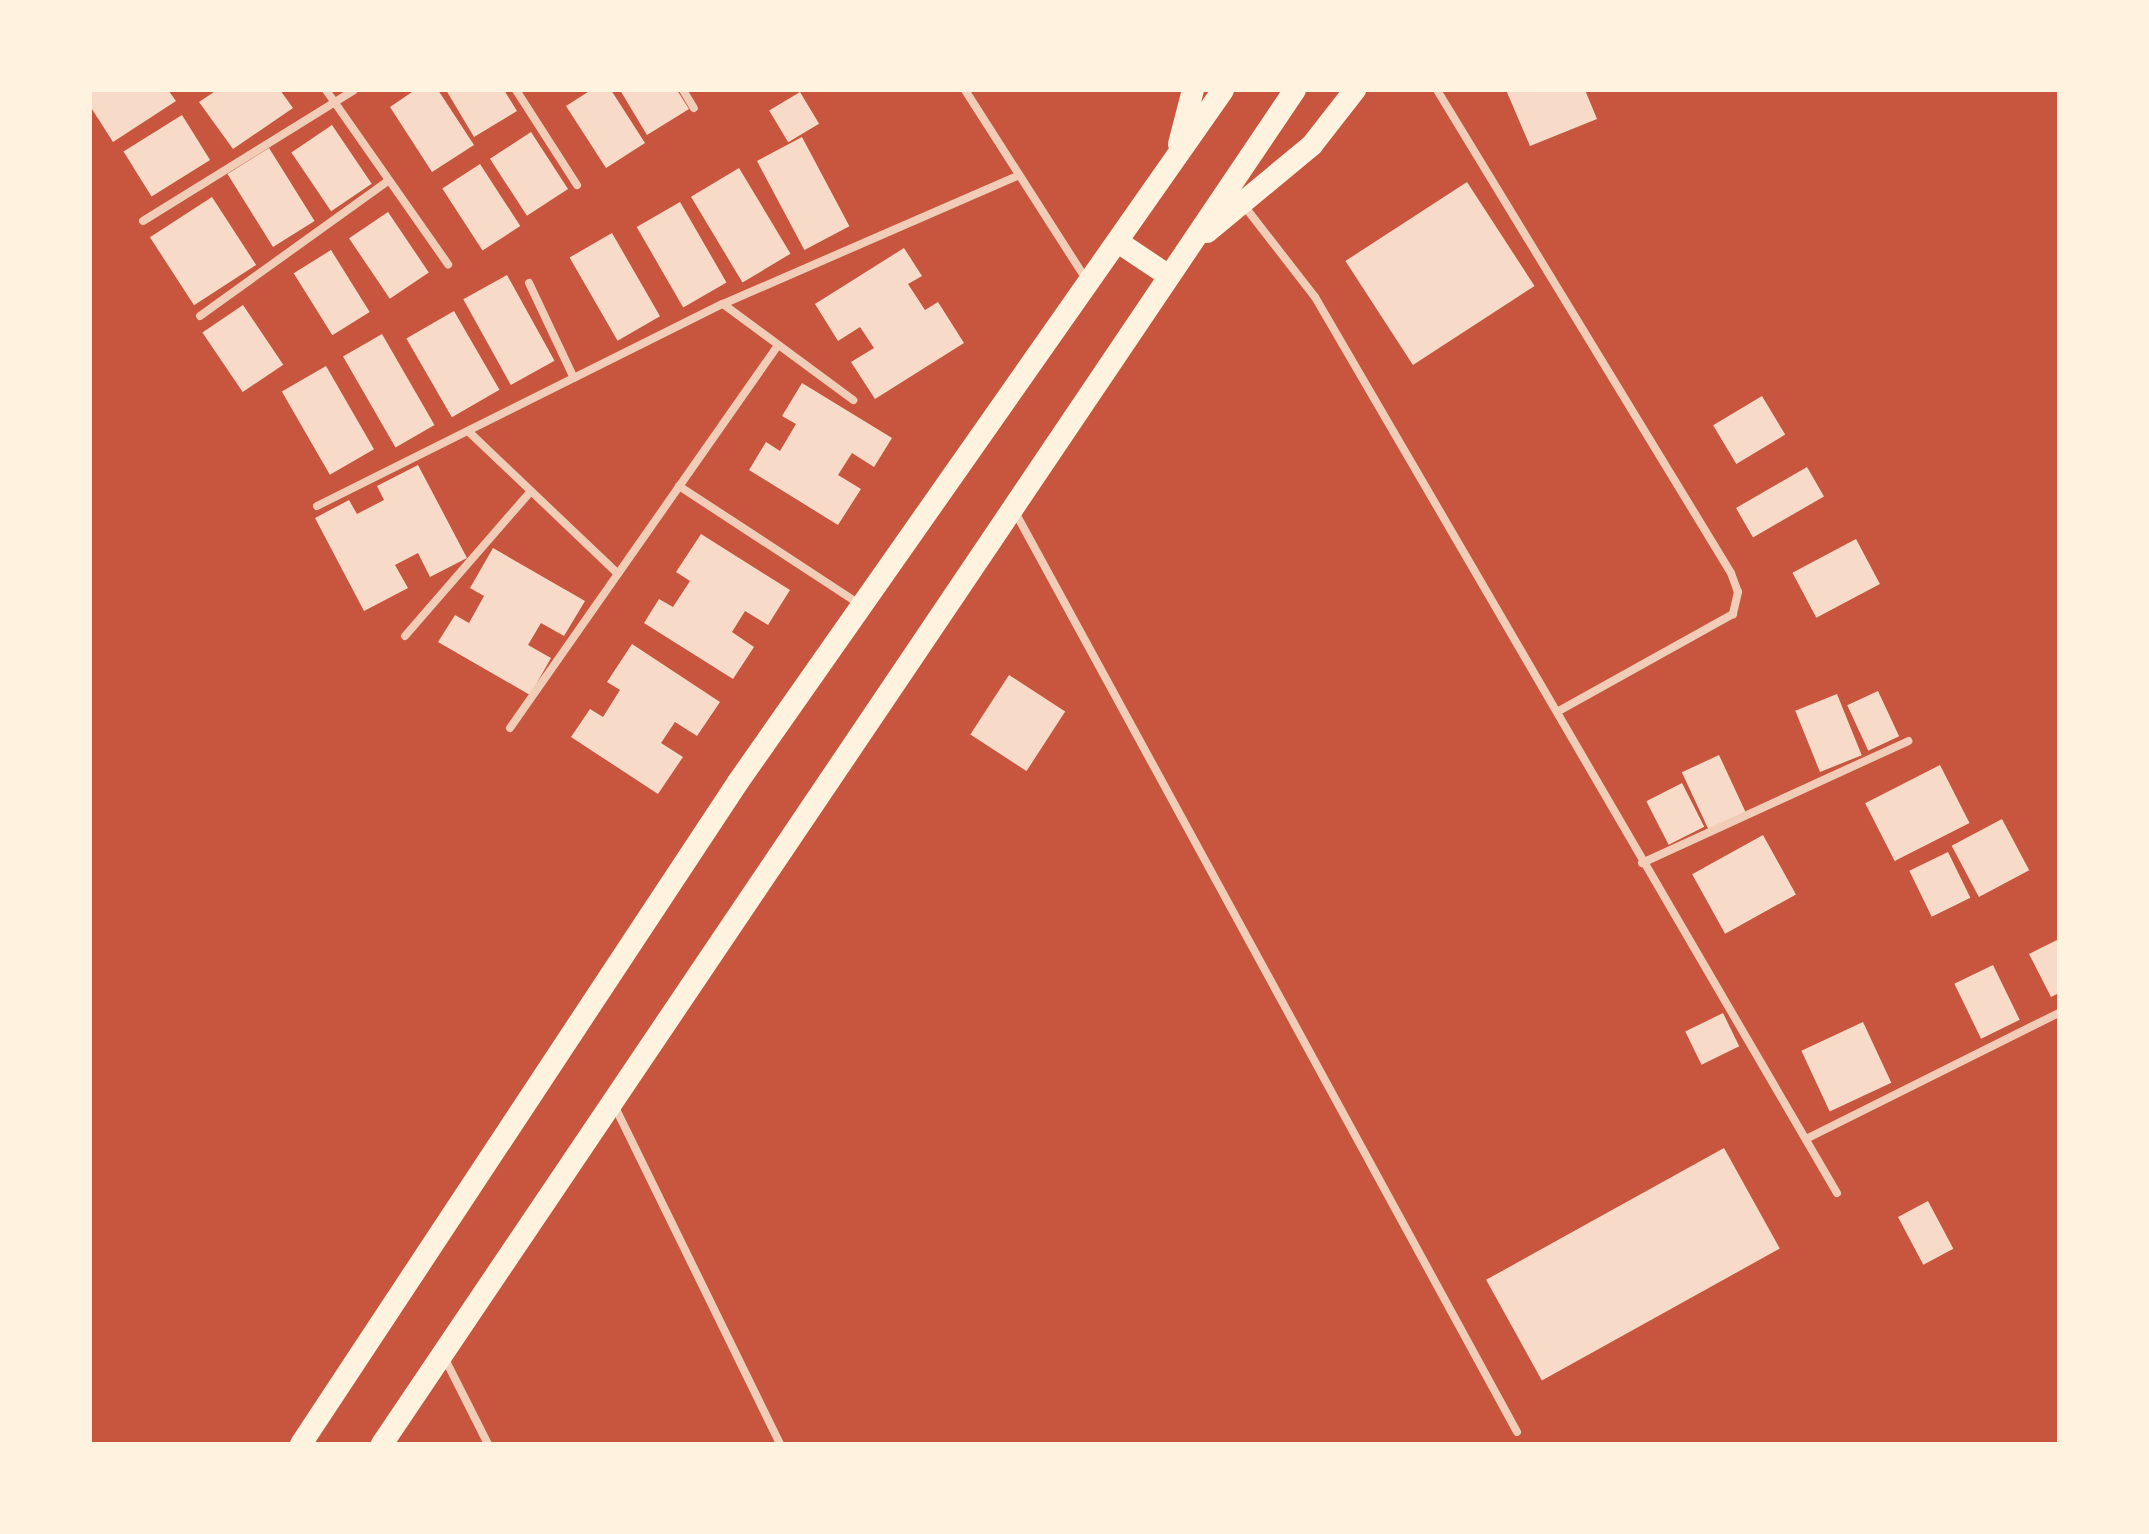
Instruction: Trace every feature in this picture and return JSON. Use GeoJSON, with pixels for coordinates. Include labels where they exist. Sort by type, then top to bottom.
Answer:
{"type":"FeatureCollection","features":[{"type":"Feature","properties":{"kind":"highway"},"geometry":{"type":"LineString","coordinates":[[1175,161],[1193,90]]}},
{"type":"Feature","properties":{"kind":"highway"},"geometry":{"type":"LineString","coordinates":[[301,1444],[738,782],[1223,90]]}},
{"type":"Feature","properties":{"kind":"highway"},"geometry":{"type":"LineString","coordinates":[[382,1444],[1187,248],[1235,195],[1295,90]]}},
{"type":"Feature","properties":{"kind":"highway"},"geometry":{"type":"LineString","coordinates":[[1235,195],[1312,145],[1355,90]]}},
{"type":"Feature","properties":{"kind":"highway"},"geometry":{"type":"LineString","coordinates":[[1118,242],[1169,276]]}},
{"type":"Feature","properties":{"kind":"street"},"geometry":{"type":"LineString","coordinates":[[326,90],[448,264]]}},
{"type":"Feature","properties":{"kind":"street"},"geometry":{"type":"LineString","coordinates":[[143,221],[354,90]]}},
{"type":"Feature","properties":{"kind":"street"},"geometry":{"type":"LineString","coordinates":[[516,90],[577,185]]}},
{"type":"Feature","properties":{"kind":"street"},"geometry":{"type":"LineString","coordinates":[[683,90],[694,108]]}},
{"type":"Feature","properties":{"kind":"street"},"geometry":{"type":"LineString","coordinates":[[965,90],[1089,283]]}},
{"type":"Feature","properties":{"kind":"street"},"geometry":{"type":"LineString","coordinates":[[1437,90],[1731,573],[1738,592],[1733,614],[1559,711]]}},
{"type":"Feature","properties":{"kind":"street"},"geometry":{"type":"LineString","coordinates":[[317,506],[723,304],[1019,175]]}},
{"type":"Feature","properties":{"kind":"street"},"geometry":{"type":"LineString","coordinates":[[200,316],[388,181]]}},
{"type":"Feature","properties":{"kind":"street"},"geometry":{"type":"LineString","coordinates":[[1235,195],[1315,297],[1559,711],[1642,863],[1837,1193]]}},
{"type":"Feature","properties":{"kind":"street"},"geometry":{"type":"LineString","coordinates":[[529,283],[574,378]]}},
{"type":"Feature","properties":{"kind":"street"},"geometry":{"type":"LineString","coordinates":[[723,304],[853,400]]}},
{"type":"Feature","properties":{"kind":"street"},"geometry":{"type":"LineString","coordinates":[[510,728],[778,345]]}},
{"type":"Feature","properties":{"kind":"street"},"geometry":{"type":"LineString","coordinates":[[468,431],[618,574]]}},
{"type":"Feature","properties":{"kind":"street"},"geometry":{"type":"LineString","coordinates":[[679,486],[862,606]]}},
{"type":"Feature","properties":{"kind":"street"},"geometry":{"type":"LineString","coordinates":[[405,636],[531,491]]}},
{"type":"Feature","properties":{"kind":"street"},"geometry":{"type":"LineString","coordinates":[[1012,508],[1517,1432]]}},
{"type":"Feature","properties":{"kind":"street"},"geometry":{"type":"LineString","coordinates":[[1642,863],[1908,741]]}},
{"type":"Feature","properties":{"kind":"street"},"geometry":{"type":"LineString","coordinates":[[1806,1139],[2059,1013]]}},
{"type":"Feature","properties":{"kind":"street"},"geometry":{"type":"LineString","coordinates":[[612,1101],[780,1444]]}},
{"type":"Feature","properties":{"kind":"street"},"geometry":{"type":"LineString","coordinates":[[442,1352],[488,1444]]}},
{"type":"Feature","properties":{"kind":"building"},"geometry":{"type":"Polygon","coordinates":[[[90,90],[168,90],[176,101],[113,142],[90,106],[90,90]]]}},
{"type":"Feature","properties":{"kind":"building"},"geometry":{"type":"Polygon","coordinates":[[[217,90],[280,90],[293,108],[233,149],[199,102],[217,90]]]}},
{"type":"Feature","properties":{"kind":"building"},"geometry":{"type":"Polygon","coordinates":[[[415,90],[438,90],[474,145],[432,172],[390,107],[415,90]]]}},
{"type":"Feature","properties":{"kind":"building"},"geometry":{"type":"Polygon","coordinates":[[[446,90],[504,90],[517,111],[474,137],[446,90]]]}},
{"type":"Feature","properties":{"kind":"building"},"geometry":{"type":"Polygon","coordinates":[[[591,90],[611,90],[645,143],[606,168],[566,106],[591,90]]]}},
{"type":"Feature","properties":{"kind":"building"},"geometry":{"type":"Polygon","coordinates":[[[620,90],[677,90],[689,109],[647,135],[620,90]]]}},
{"type":"Feature","properties":{"kind":"building"},"geometry":{"type":"Polygon","coordinates":[[[1506,90],[1585,90],[1597,119],[1530,146],[1506,90]]]}},
{"type":"Feature","properties":{"kind":"building"},"geometry":{"type":"Polygon","coordinates":[[[800,92],[819,124],[788,142],[769,111],[800,92]]]}},
{"type":"Feature","properties":{"kind":"building"},"geometry":{"type":"Polygon","coordinates":[[[182,115],[210,160],[152,197],[123,152],[182,115]]]}},
{"type":"Feature","properties":{"kind":"building"},"geometry":{"type":"Polygon","coordinates":[[[332,125],[372,184],[331,211],[291,152],[332,125]]]}},
{"type":"Feature","properties":{"kind":"building"},"geometry":{"type":"Polygon","coordinates":[[[531,132],[568,189],[527,216],[490,159],[531,132]]]}},
{"type":"Feature","properties":{"kind":"building"},"geometry":{"type":"Polygon","coordinates":[[[802,137],[849,226],[804,250],[757,161],[802,137]]]}},
{"type":"Feature","properties":{"kind":"building"},"geometry":{"type":"Polygon","coordinates":[[[269,148],[315,221],[273,247],[227,174],[269,148]]]}},
{"type":"Feature","properties":{"kind":"building"},"geometry":{"type":"Polygon","coordinates":[[[480,164],[520,226],[483,251],[442,189],[480,164]]]}},
{"type":"Feature","properties":{"kind":"building"},"geometry":{"type":"Polygon","coordinates":[[[739,168],[791,254],[743,283],[691,197],[739,168]]]}},
{"type":"Feature","properties":{"kind":"building"},"geometry":{"type":"Polygon","coordinates":[[[1467,182],[1535,286],[1413,365],[1345,261],[1467,182]]]}},
{"type":"Feature","properties":{"kind":"building"},"geometry":{"type":"Polygon","coordinates":[[[212,197],[256,265],[194,305],[150,237],[212,197]]]}},
{"type":"Feature","properties":{"kind":"building"},"geometry":{"type":"Polygon","coordinates":[[[680,202],[726,283],[683,308],[637,227],[680,202]]]}},
{"type":"Feature","properties":{"kind":"building"},"geometry":{"type":"Polygon","coordinates":[[[388,212],[429,273],[390,299],[349,238],[388,212]]]}},
{"type":"Feature","properties":{"kind":"building"},"geometry":{"type":"Polygon","coordinates":[[[612,233],[660,316],[618,341],[570,258],[612,233]]]}},
{"type":"Feature","properties":{"kind":"building"},"geometry":{"type":"Polygon","coordinates":[[[904,248],[922,276],[908,284],[925,310],[938,302],[964,343],[875,399],[851,362],[874,348],[860,327],[838,341],[815,304],[904,248]]]}},
{"type":"Feature","properties":{"kind":"building"},"geometry":{"type":"Polygon","coordinates":[[[331,250],[370,312],[332,335],[294,273],[331,250]]]}},
{"type":"Feature","properties":{"kind":"building"},"geometry":{"type":"Polygon","coordinates":[[[507,275],[555,361],[511,385],[463,299],[507,275]]]}},
{"type":"Feature","properties":{"kind":"building"},"geometry":{"type":"Polygon","coordinates":[[[243,305],[283,365],[243,392],[202,332],[243,305]]]}},
{"type":"Feature","properties":{"kind":"building"},"geometry":{"type":"Polygon","coordinates":[[[454,311],[500,390],[452,417],[406,338],[454,311]]]}},
{"type":"Feature","properties":{"kind":"building"},"geometry":{"type":"Polygon","coordinates":[[[382,334],[434,425],[396,447],[343,356],[382,334]]]}},
{"type":"Feature","properties":{"kind":"building"},"geometry":{"type":"Polygon","coordinates":[[[326,366],[374,449],[330,475],[282,392],[326,366]]]}},
{"type":"Feature","properties":{"kind":"building"},"geometry":{"type":"Polygon","coordinates":[[[802,383],[892,438],[874,467],[852,453],[838,475],[861,489],[838,525],[749,470],[766,442],[780,451],[796,424],[782,416],[802,383]]]}},
{"type":"Feature","properties":{"kind":"building"},"geometry":{"type":"Polygon","coordinates":[[[1762,396],[1785,435],[1736,464],[1713,425],[1762,396]]]}},
{"type":"Feature","properties":{"kind":"building"},"geometry":{"type":"Polygon","coordinates":[[[418,465],[467,558],[430,577],[418,553],[395,565],[408,588],[364,611],[315,518],[349,500],[357,514],[384,500],[377,486],[418,465]]]}},
{"type":"Feature","properties":{"kind":"building"},"geometry":{"type":"Polygon","coordinates":[[[1807,467],[1824,496],[1753,537],[1736,508],[1807,467]]]}},
{"type":"Feature","properties":{"kind":"building"},"geometry":{"type":"Polygon","coordinates":[[[701,534],[790,590],[768,625],[745,611],[732,632],[754,647],[733,679],[644,623],[659,599],[673,607],[690,581],[676,572],[701,534]]]}},
{"type":"Feature","properties":{"kind":"building"},"geometry":{"type":"Polygon","coordinates":[[[1856,539],[1880,584],[1816,618],[1792,573],[1856,539]]]}},
{"type":"Feature","properties":{"kind":"building"},"geometry":{"type":"Polygon","coordinates":[[[493,548],[585,601],[564,636],[541,623],[528,645],[551,658],[530,695],[438,642],[455,615],[469,623],[484,596],[470,588],[493,548]]]}},
{"type":"Feature","properties":{"kind":"building"},"geometry":{"type":"Polygon","coordinates":[[[632,644],[720,702],[697,736],[675,722],[661,743],[683,757],[658,794],[571,737],[590,709],[603,717],[620,690],[607,682],[632,644]]]}},
{"type":"Feature","properties":{"kind":"building"},"geometry":{"type":"Polygon","coordinates":[[[1009,675],[1065,711],[1027,771],[970,735],[1009,675]]]}},
{"type":"Feature","properties":{"kind":"building"},"geometry":{"type":"Polygon","coordinates":[[[1878,691],[1899,736],[1868,751],[1847,705],[1878,691]]]}},
{"type":"Feature","properties":{"kind":"building"},"geometry":{"type":"Polygon","coordinates":[[[1837,694],[1862,755],[1820,772],[1795,711],[1837,694]]]}},
{"type":"Feature","properties":{"kind":"building"},"geometry":{"type":"Polygon","coordinates":[[[1719,755],[1746,814],[1709,831],[1682,772],[1719,755]]]}},
{"type":"Feature","properties":{"kind":"building"},"geometry":{"type":"Polygon","coordinates":[[[1940,765],[1970,823],[1895,861],[1865,803],[1940,765]]]}},
{"type":"Feature","properties":{"kind":"building"},"geometry":{"type":"Polygon","coordinates":[[[1682,783],[1704,827],[1669,845],[1646,801],[1682,783]]]}},
{"type":"Feature","properties":{"kind":"building"},"geometry":{"type":"Polygon","coordinates":[[[2002,819],[2029,870],[1979,897],[1952,846],[2002,819]]]}},
{"type":"Feature","properties":{"kind":"building"},"geometry":{"type":"Polygon","coordinates":[[[1763,835],[1796,894],[1725,934],[1692,874],[1763,835]]]}},
{"type":"Feature","properties":{"kind":"building"},"geometry":{"type":"Polygon","coordinates":[[[1948,852],[1970,898],[1932,917],[1909,871],[1948,852]]]}},
{"type":"Feature","properties":{"kind":"building"},"geometry":{"type":"Polygon","coordinates":[[[2059,939],[2059,993],[2051,997],[2029,954],[2059,939]]]}},
{"type":"Feature","properties":{"kind":"building"},"geometry":{"type":"Polygon","coordinates":[[[1993,965],[2020,1020],[1981,1039],[1954,984],[1993,965]]]}},
{"type":"Feature","properties":{"kind":"building"},"geometry":{"type":"Polygon","coordinates":[[[1723,1013],[1739,1046],[1701,1065],[1685,1031],[1723,1013]]]}},
{"type":"Feature","properties":{"kind":"building"},"geometry":{"type":"Polygon","coordinates":[[[1863,1022],[1891,1083],[1830,1111],[1801,1051],[1863,1022]]]}},
{"type":"Feature","properties":{"kind":"building"},"geometry":{"type":"Polygon","coordinates":[[[1724,1148],[1780,1249],[1542,1380],[1486,1280],[1724,1148]]]}},
{"type":"Feature","properties":{"kind":"building"},"geometry":{"type":"Polygon","coordinates":[[[1928,1201],[1953,1249],[1923,1265],[1898,1217],[1928,1201]]]}}]}
